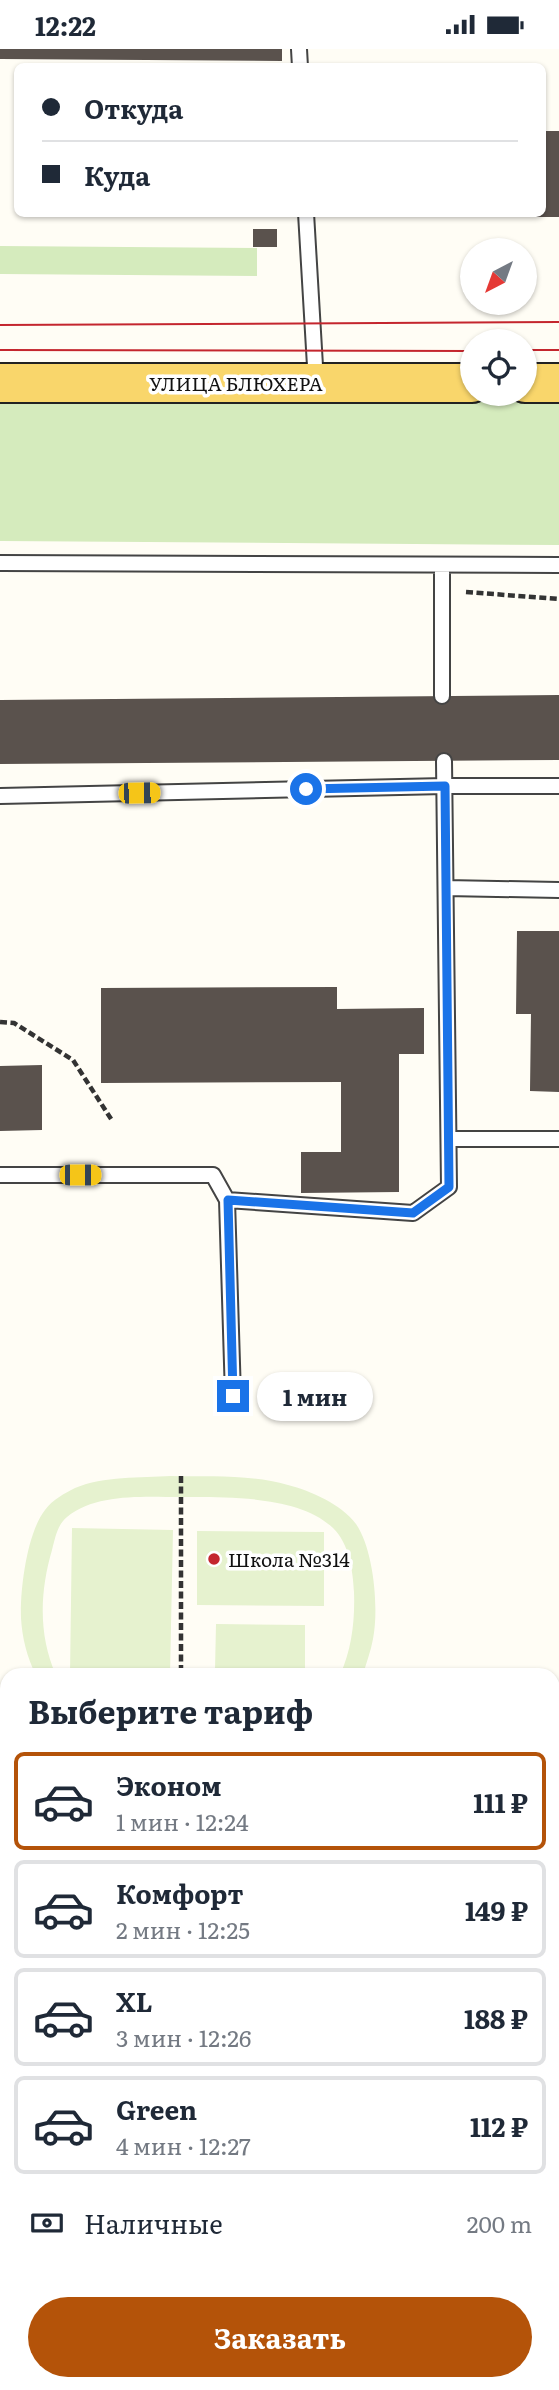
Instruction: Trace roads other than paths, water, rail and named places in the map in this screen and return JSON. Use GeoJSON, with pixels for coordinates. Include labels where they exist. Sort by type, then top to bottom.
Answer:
{"type":"FeatureCollection","features":[{"type":"Feature","properties":{"kind":"main road","name":"УЛИЦА БЛЮХЕРА"},"geometry":{"type":"LineString","coordinates":[[0,383],[460,383]]}},
{"type":"Feature","properties":{"kind":"main road"},"geometry":{"type":"LineString","coordinates":[[537,383],[559,383]]}},
{"type":"Feature","properties":{"kind":"lane"},"geometry":{"type":"LineString","coordinates":[[306,217],[316,383]]}},
{"type":"Feature","properties":{"kind":"lane"},"geometry":{"type":"LineString","coordinates":[[0,563],[559,565]]}},
{"type":"Feature","properties":{"kind":"lane"},"geometry":{"type":"LineString","coordinates":[[442,565],[442,696]]}},
{"type":"Feature","properties":{"kind":"lane"},"geometry":{"type":"LineString","coordinates":[[228,1200],[413,1213],[449,1187],[444,761]]}},
{"type":"Feature","properties":{"kind":"lane"},"geometry":{"type":"LineString","coordinates":[[0,796],[559,786]]}},
{"type":"Feature","properties":{"kind":"lane"},"geometry":{"type":"LineString","coordinates":[[446,888],[559,890]]}},
{"type":"Feature","properties":{"kind":"lane"},"geometry":{"type":"LineString","coordinates":[[449,1139],[559,1139]]}},
{"type":"Feature","properties":{"kind":"lane"},"geometry":{"type":"LineString","coordinates":[[0,1175],[213,1175],[228,1200],[233,1396]]}},
{"type":"Feature","properties":{"kind":"tram line"},"geometry":{"type":"LineString","coordinates":[[0,325],[559,322]]}},
{"type":"Feature","properties":{"kind":"tram line"},"geometry":{"type":"LineString","coordinates":[[0,350],[460,351]]}},
{"type":"Feature","properties":{"kind":"tram line"},"geometry":{"type":"LineString","coordinates":[[537,350],[559,350]]}},
{"type":"Feature","properties":{"kind":"place","name":"Школа №314"},"geometry":{"type":"Point","coordinates":[214,1559]}}]}
